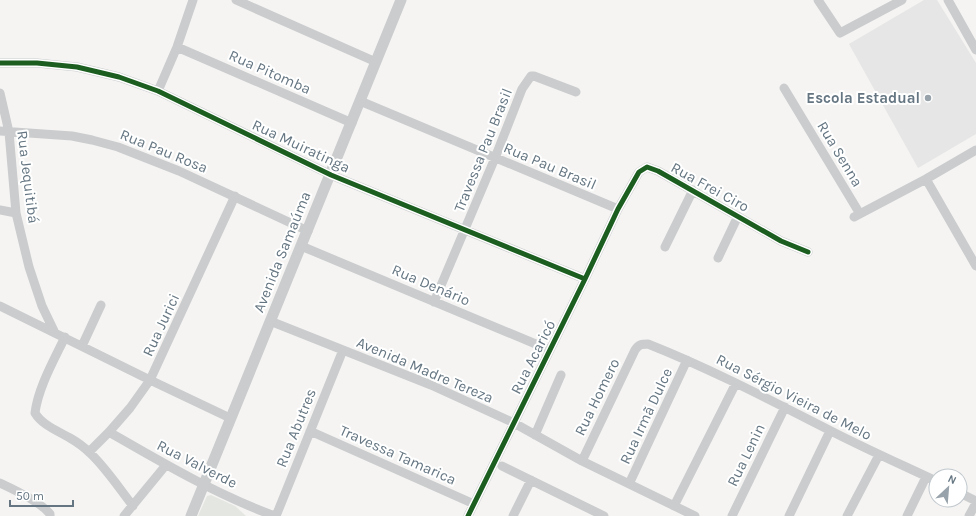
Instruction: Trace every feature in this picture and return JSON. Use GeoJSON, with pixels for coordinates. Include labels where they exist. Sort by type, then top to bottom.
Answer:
{"type":"FeatureCollection","features":[{"type":"Feature","properties":{"kind":"street"},"geometry":{"type":"LineString","coordinates":[[158,91],[177,47],[193,0]]}},
{"type":"Feature","properties":{"kind":"street"},"geometry":{"type":"LineString","coordinates":[[236,0],[376,62]]}},
{"type":"Feature","properties":{"kind":"street","name":"Avenida Samaúma"},"geometry":{"type":"LineString","coordinates":[[191,516],[401,0]]}},
{"type":"Feature","properties":{"kind":"street"},"geometry":{"type":"LineString","coordinates":[[818,0],[840,33],[902,0]]}},
{"type":"Feature","properties":{"kind":"street"},"geometry":{"type":"LineString","coordinates":[[948,0],[976,50]]}},
{"type":"Feature","properties":{"kind":"street","name":"Rua Pitomba"},"geometry":{"type":"LineString","coordinates":[[177,47],[352,123]]}},
{"type":"Feature","properties":{"kind":"street","name":"Rua Muiratinga"},"geometry":{"type":"LineString","coordinates":[[0,62],[37,63],[77,67],[119,76],[158,91],[330,175],[585,279]]}},
{"type":"Feature","properties":{"kind":"street","name":"Travessa Pau Brasil"},"geometry":{"type":"LineString","coordinates":[[434,302],[495,158],[522,89],[531,76],[576,92]]}},
{"type":"Feature","properties":{"kind":"street","name":"Rua Senna"},"geometry":{"type":"LineString","coordinates":[[784,88],[857,215],[926,179]]}},
{"type":"Feature","properties":{"kind":"street","name":"Rua Jequitibá"},"geometry":{"type":"LineString","coordinates":[[0,93],[16,213],[33,280],[42,306],[54,331]]}},
{"type":"Feature","properties":{"kind":"street","name":"Rua Pau Brasil"},"geometry":{"type":"LineString","coordinates":[[360,102],[618,209]]}},
{"type":"Feature","properties":{"kind":"street","name":"Rua Pau Rosa"},"geometry":{"type":"LineString","coordinates":[[4,132],[72,136],[118,147],[179,171],[308,231]]}},
{"type":"Feature","properties":{"kind":"street"},"geometry":{"type":"LineString","coordinates":[[975,152],[926,179],[976,266]]}},
{"type":"Feature","properties":{"kind":"street","name":"Rua Frei Ciro"},"geometry":{"type":"LineString","coordinates":[[618,209],[640,172],[647,167],[658,171],[693,190],[781,241],[808,252]]}},
{"type":"Feature","properties":{"kind":"street"},"geometry":{"type":"LineString","coordinates":[[665,247],[693,190]]}},
{"type":"Feature","properties":{"kind":"street","name":"Rua Jurici"},"geometry":{"type":"LineString","coordinates":[[89,452],[130,408],[150,380],[235,196]]}},
{"type":"Feature","properties":{"kind":"street","name":"Rua Acaricó"},"geometry":{"type":"LineString","coordinates":[[468,516],[618,209]]}},
{"type":"Feature","properties":{"kind":"street"},"geometry":{"type":"LineString","coordinates":[[0,210],[16,213]]}},
{"type":"Feature","properties":{"kind":"street"},"geometry":{"type":"LineString","coordinates":[[718,258],[738,216]]}},
{"type":"Feature","properties":{"kind":"street","name":"Rua Denário"},"geometry":{"type":"LineString","coordinates":[[301,246],[550,350]]}},
{"type":"Feature","properties":{"kind":"street"},"geometry":{"type":"LineString","coordinates":[[82,346],[101,305]]}},
{"type":"Feature","properties":{"kind":"street"},"geometry":{"type":"LineString","coordinates":[[0,306],[230,418]]}},
{"type":"Feature","properties":{"kind":"street","name":"Avenida Madre Tereza"},"geometry":{"type":"LineString","coordinates":[[270,321],[431,386],[514,423],[582,461],[695,516]]}},
{"type":"Feature","properties":{"kind":"street"},"geometry":{"type":"LineString","coordinates":[[65,337],[49,371],[37,401],[34,413],[42,422],[72,439],[89,452],[103,466],[133,506]]}},
{"type":"Feature","properties":{"kind":"street","name":"Rua Sérgio Vieira de Melo"},"geometry":{"type":"LineString","coordinates":[[638,345],[648,344],[687,360],[926,477]]}},
{"type":"Feature","properties":{"kind":"street","name":"Rua Homero"},"geometry":{"type":"LineString","coordinates":[[582,461],[638,345]]}},
{"type":"Feature","properties":{"kind":"street","name":"Rua Abutres"},"geometry":{"type":"LineString","coordinates":[[275,516],[343,350]]}},
{"type":"Feature","properties":{"kind":"street","name":"Rua Irmã Dulce"},"geometry":{"type":"LineString","coordinates":[[629,484],[687,360]]}},
{"type":"Feature","properties":{"kind":"street"},"geometry":{"type":"LineString","coordinates":[[535,435],[562,375]]}},
{"type":"Feature","properties":{"kind":"street"},"geometry":{"type":"LineString","coordinates":[[674,506],[736,383]]}},
{"type":"Feature","properties":{"kind":"street","name":"Rua Lenin"},"geometry":{"type":"LineString","coordinates":[[732,516],[785,407]]}},
{"type":"Feature","properties":{"kind":"street","name":"Travessa Tamarica"},"geometry":{"type":"LineString","coordinates":[[310,431],[474,504]]}},
{"type":"Feature","properties":{"kind":"street"},"geometry":{"type":"LineString","coordinates":[[789,516],[830,431]]}},
{"type":"Feature","properties":{"kind":"street","name":"Rua Valverde"},"geometry":{"type":"LineString","coordinates":[[109,432],[204,485],[263,514],[275,516]]}},
{"type":"Feature","properties":{"kind":"street"},"geometry":{"type":"LineString","coordinates":[[847,516],[879,455]]}},
{"type":"Feature","properties":{"kind":"street"},"geometry":{"type":"LineString","coordinates":[[124,516],[166,465]]}},
{"type":"Feature","properties":{"kind":"street"},"geometry":{"type":"LineString","coordinates":[[502,466],[531,480],[588,513],[604,516]]}},
{"type":"Feature","properties":{"kind":"street"},"geometry":{"type":"LineString","coordinates":[[907,516],[926,477]]}},
{"type":"Feature","properties":{"kind":"street"},"geometry":{"type":"LineString","coordinates":[[513,516],[531,480]]}},
{"type":"Feature","properties":{"kind":"street"},"geometry":{"type":"LineString","coordinates":[[0,482],[44,508],[50,515]]}},
{"type":"Feature","properties":{"kind":"street"},"geometry":{"type":"LineString","coordinates":[[969,516],[976,502]]}},
{"type":"Feature","properties":{"kind":"shaded area","name":"Escola Estadual"},"geometry":{"type":"Polygon","coordinates":[[[924,0],[937,0],[976,63],[976,134],[918,168],[849,44],[924,0]]]}},
{"type":"Feature","properties":{"kind":"shaded area"},"geometry":{"type":"Polygon","coordinates":[[[211,495],[235,506],[246,516],[198,516],[207,496],[211,495]]]}},
{"type":"Feature","properties":{"kind":"cycle path"},"geometry":{"type":"LineString","coordinates":[[0,63],[37,63],[77,67],[119,77],[158,91],[331,175],[585,279]]}},
{"type":"Feature","properties":{"kind":"cycle path"},"geometry":{"type":"LineString","coordinates":[[468,516],[618,209],[639,172],[647,167],[658,171],[781,241],[808,252]]}},
{"type":"Feature","properties":{"kind":"place","name":"Escola Estadual"},"geometry":{"type":"Point","coordinates":[928,98]}}]}
